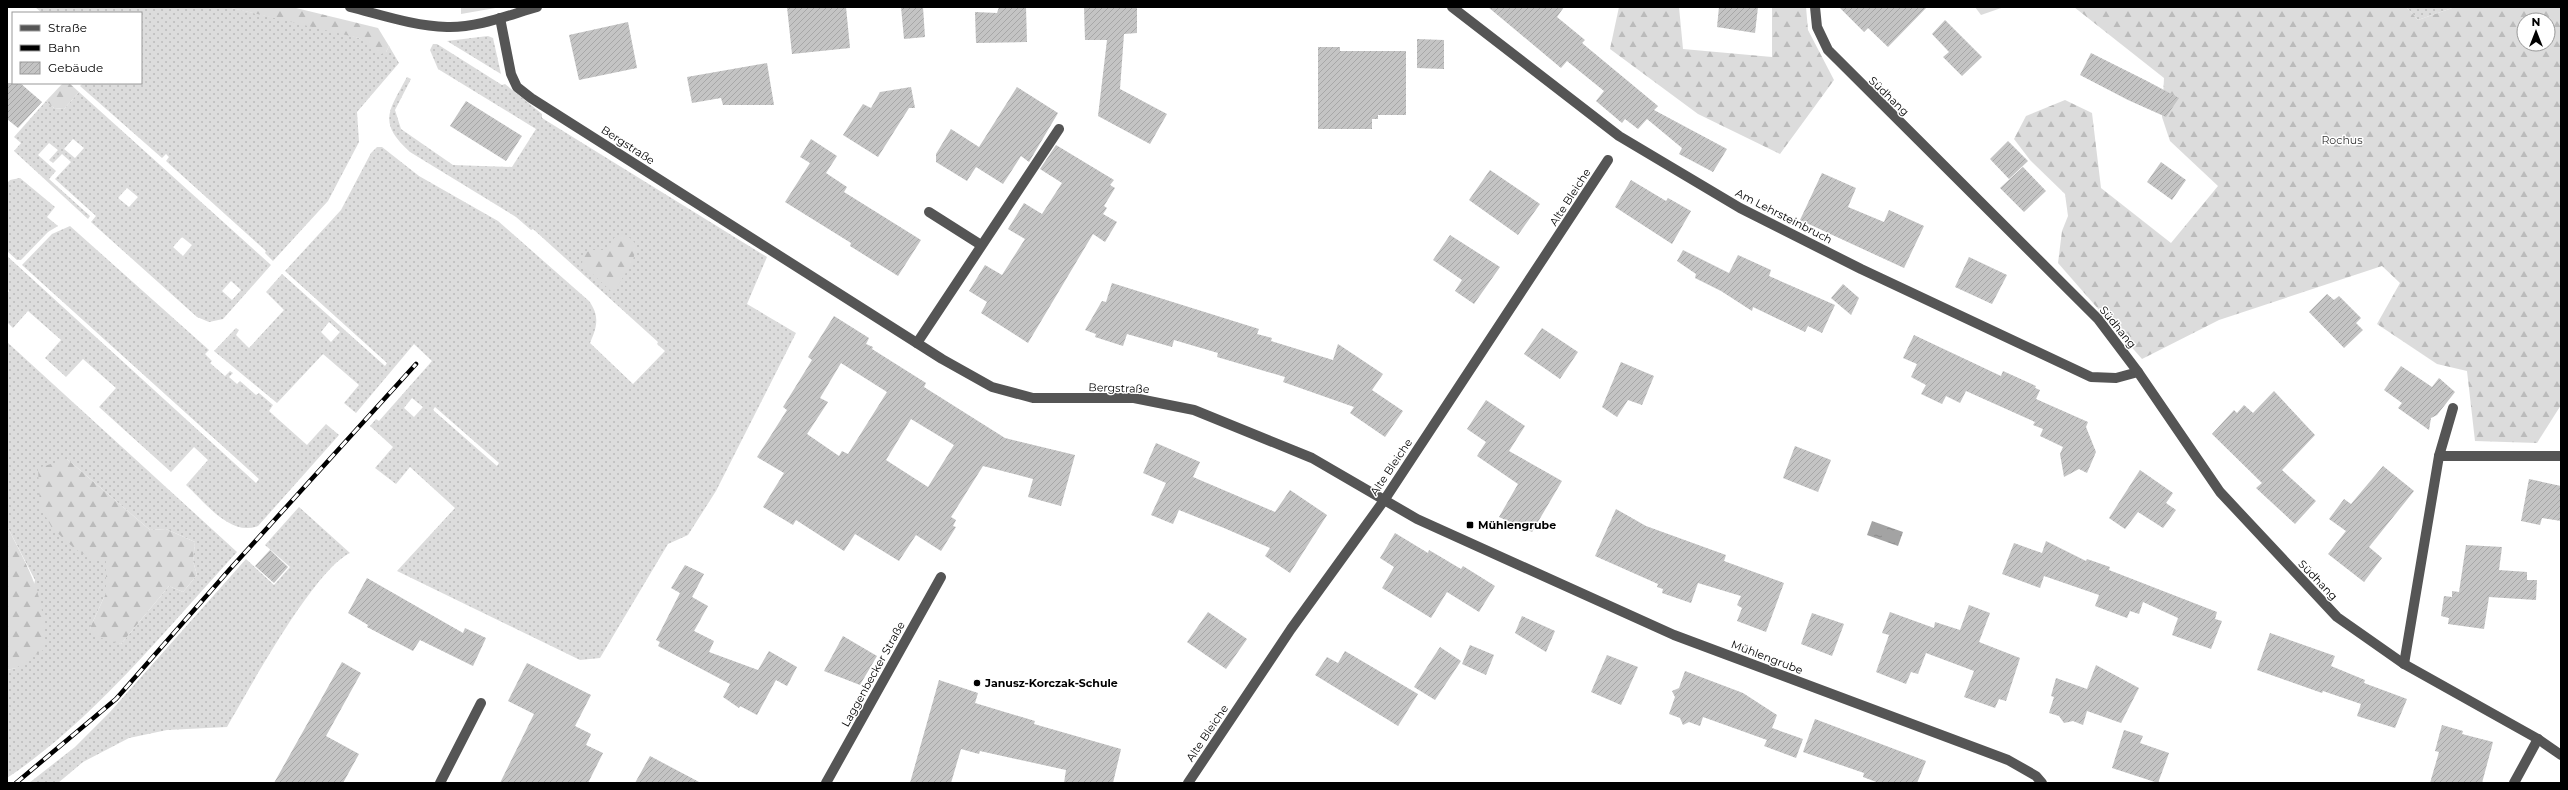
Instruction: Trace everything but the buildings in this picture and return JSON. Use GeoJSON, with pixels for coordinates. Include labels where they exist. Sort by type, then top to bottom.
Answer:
{"type":"FeatureCollection","features":[{"type":"Feature","properties":{"kind":"street"},"geometry":{"type":"LineString","coordinates":[[350,7],[421,25],[448,27],[500,18],[537,7]]}},
{"type":"Feature","properties":{"kind":"street","name":"Am Lehrsteinbruch"},"geometry":{"type":"LineString","coordinates":[[1452,7],[1619,136],[1740,208],[1861,269],[2090,377],[2116,378],[2138,372]]}},
{"type":"Feature","properties":{"kind":"street","name":"Südhang"},"geometry":{"type":"LineString","coordinates":[[1815,7],[1817,27],[1828,50],[2098,320],[2138,372],[2220,492],[2337,617],[2404,664],[2538,739],[2561,756]]}},
{"type":"Feature","properties":{"kind":"street","name":"Bergstraße"},"geometry":{"type":"LineString","coordinates":[[500,18],[511,74],[517,86],[531,98],[917,343],[992,387],[1033,398],[1134,398],[1194,410],[1312,458],[1385,499]]}},
{"type":"Feature","properties":{"kind":"street"},"geometry":{"type":"LineString","coordinates":[[917,343],[1058,129]]}},
{"type":"Feature","properties":{"kind":"street","name":"Alte Bleiche"},"geometry":{"type":"LineString","coordinates":[[1188,783],[1291,629],[1385,499],[1608,160]]}},
{"type":"Feature","properties":{"kind":"street"},"geometry":{"type":"LineString","coordinates":[[929,212],[981,244]]}},
{"type":"Feature","properties":{"kind":"street"},"geometry":{"type":"LineString","coordinates":[[2404,664],[2439,456],[2453,408]]}},
{"type":"Feature","properties":{"kind":"street"},"geometry":{"type":"LineString","coordinates":[[2439,456],[2561,456]]}},
{"type":"Feature","properties":{"kind":"street","name":"Mühlengrube"},"geometry":{"type":"LineString","coordinates":[[1385,499],[1417,519],[1674,635],[2008,760],[2036,781]]}},
{"type":"Feature","properties":{"kind":"street","name":"Laggenbecker Straße"},"geometry":{"type":"LineString","coordinates":[[826,783],[942,577]]}},
{"type":"Feature","properties":{"kind":"street"},"geometry":{"type":"LineString","coordinates":[[440,783],[481,703]]}},
{"type":"Feature","properties":{"kind":"street"},"geometry":{"type":"LineString","coordinates":[[2514,783],[2538,739]]}},
{"type":"Feature","properties":{"kind":"green space"},"geometry":{"type":"Polygon","coordinates":[[[35,7],[227,7],[336,31],[359,38],[386,52],[389,46],[399,63],[357,112],[359,142],[328,201],[273,261],[265,253],[266,251],[166,161],[169,157],[166,154],[162,158],[80,86],[82,84],[142,84],[142,12],[41,12],[35,7]]]}},
{"type":"Feature","properties":{"kind":"green space"},"geometry":{"type":"Polygon","coordinates":[[[227,7],[292,7],[378,28],[389,46],[386,52],[379,55],[374,48],[359,38],[227,7]]]}},
{"type":"Feature","properties":{"kind":"green space"},"geometry":{"type":"Polygon","coordinates":[[[461,7],[501,7],[461,14],[461,7]]]}},
{"type":"Feature","properties":{"kind":"green space"},"geometry":{"type":"Polygon","coordinates":[[[1619,7],[1679,7],[1683,49],[1772,57],[1772,7],[1806,7],[1808,30],[1834,80],[1780,154],[1698,114],[1610,49],[1619,7]]]}},
{"type":"Feature","properties":{"kind":"green space"},"geometry":{"type":"Polygon","coordinates":[[[1975,7],[2004,7],[1981,15],[1975,7]]]}},
{"type":"Feature","properties":{"kind":"green space","name":"Rochus"},"geometry":{"type":"Polygon","coordinates":[[[2074,7],[2406,7],[2418,20],[2455,7],[2561,7],[2561,405],[2537,443],[2475,441],[2467,371],[2437,364],[2377,324],[2400,283],[2382,266],[2219,320],[2142,359],[2058,263],[2062,231],[2068,216],[2065,194],[2030,160],[2014,139],[2026,116],[2065,100],[2092,113],[2101,188],[2171,243],[2218,186],[2170,141],[2162,117],[2164,78],[2074,7]]]}},
{"type":"Feature","properties":{"kind":"green space"},"geometry":{"type":"Polygon","coordinates":[[[2406,7],[2455,7],[2418,20],[2406,7]]]}},
{"type":"Feature","properties":{"kind":"green space"},"geometry":{"type":"Polygon","coordinates":[[[488,36],[493,38],[501,74],[447,41],[488,36]]]}},
{"type":"Feature","properties":{"kind":"green space"},"geometry":{"type":"Polygon","coordinates":[[[433,44],[437,44],[502,85],[505,84],[542,114],[542,118],[767,257],[747,304],[796,333],[716,491],[688,535],[668,544],[600,658],[580,660],[397,571],[455,508],[410,467],[396,484],[375,468],[393,447],[370,426],[376,419],[379,421],[432,361],[414,344],[356,413],[344,403],[359,385],[323,354],[277,403],[214,351],[236,328],[239,330],[236,335],[249,348],[284,310],[266,292],[282,274],[385,366],[387,363],[285,271],[341,210],[371,153],[377,147],[382,147],[419,176],[498,221],[589,301],[596,317],[596,327],[590,343],[633,384],[665,351],[657,344],[658,342],[533,229],[531,230],[516,217],[410,152],[400,142],[393,132],[389,116],[395,99],[407,77],[411,79],[395,110],[401,129],[453,165],[512,167],[536,129],[438,69],[430,50],[433,44]],[[329,322],[321,332],[331,342],[340,332],[329,322]],[[412,398],[404,408],[414,417],[423,407],[412,398]],[[435,407],[433,410],[497,466],[499,463],[435,407]]]}},
{"type":"Feature","properties":{"kind":"green space"},"geometry":{"type":"Polygon","coordinates":[[[62,84],[70,84],[79,92],[64,109],[54,108],[46,101],[62,84]]]}},
{"type":"Feature","properties":{"kind":"green space"},"geometry":{"type":"Polygon","coordinates":[[[79,92],[271,265],[223,319],[209,322],[197,317],[91,222],[96,216],[55,179],[71,162],[62,154],[53,163],[49,160],[58,150],[49,143],[38,155],[56,171],[49,179],[90,216],[88,219],[14,151],[21,143],[14,137],[46,101],[54,108],[64,109],[79,92]],[[73,139],[64,149],[75,158],[84,148],[73,139]],[[127,188],[118,198],[129,207],[138,197],[127,188]],[[182,237],[173,247],[183,256],[192,245],[182,237]],[[231,281],[222,291],[232,300],[241,290],[231,281]]]}},
{"type":"Feature","properties":{"kind":"green space"},"geometry":{"type":"Polygon","coordinates":[[[20,178],[55,207],[47,217],[58,226],[48,232],[21,260],[17,260],[7,251],[7,183],[10,180],[20,178]]]}},
{"type":"Feature","properties":{"kind":"green space"},"geometry":{"type":"Polygon","coordinates":[[[70,226],[209,350],[205,354],[212,361],[210,363],[225,376],[230,371],[233,373],[229,377],[237,384],[240,381],[256,395],[259,393],[273,405],[269,411],[307,445],[326,424],[339,435],[258,526],[248,528],[238,527],[228,522],[219,516],[186,485],[208,460],[194,447],[171,472],[99,407],[116,388],[83,359],[66,377],[45,358],[61,340],[28,311],[13,328],[7,322],[7,294],[9,291],[7,288],[7,256],[256,483],[259,479],[22,265],[52,234],[70,226]]]}},
{"type":"Feature","properties":{"kind":"green space"},"geometry":{"type":"Polygon","coordinates":[[[616,236],[628,237],[633,240],[637,246],[632,263],[613,293],[582,264],[583,254],[591,250],[605,250],[616,236]]]}},
{"type":"Feature","properties":{"kind":"green space"},"geometry":{"type":"Polygon","coordinates":[[[7,342],[237,552],[156,642],[99,701],[70,729],[39,755],[7,778],[7,670],[16,668],[35,580],[7,526],[7,342]],[[67,459],[106,559],[106,593],[90,628],[121,644],[169,586],[183,592],[197,575],[193,561],[195,542],[166,529],[150,530],[67,459]]]}},
{"type":"Feature","properties":{"kind":"green space"},"geometry":{"type":"Polygon","coordinates":[[[67,459],[150,530],[166,529],[195,542],[193,561],[197,575],[183,592],[169,586],[121,644],[98,637],[90,628],[106,593],[106,559],[94,560],[75,549],[52,528],[40,506],[38,468],[67,459]]]}},
{"type":"Feature","properties":{"kind":"green space"},"geometry":{"type":"Polygon","coordinates":[[[299,507],[350,553],[335,564],[318,582],[301,606],[283,632],[227,727],[167,730],[129,738],[83,762],[58,783],[29,783],[75,747],[110,712],[246,559],[274,585],[290,567],[265,545],[299,507]]]}},
{"type":"Feature","properties":{"kind":"green space"},"geometry":{"type":"Polygon","coordinates":[[[7,526],[35,585],[40,600],[44,632],[43,650],[16,668],[7,670],[7,526]]]}},
{"type":"Feature","properties":{"kind":"water"},"geometry":{"type":"Polygon","coordinates":[[[1872,521],[1903,532],[1898,546],[1867,535],[1872,521]]]}},
{"type":"Feature","properties":{"kind":"railway"},"geometry":{"type":"LineString","coordinates":[[16,783],[116,699],[230,569],[416,364]]}},
{"type":"Feature","properties":{"kind":"place","name":"Mühlengrube"},"geometry":{"type":"Point","coordinates":[1470,525]}},
{"type":"Feature","properties":{"kind":"place","name":"Janusz-Korczak-Schule"},"geometry":{"type":"Point","coordinates":[977,683]}}]}
